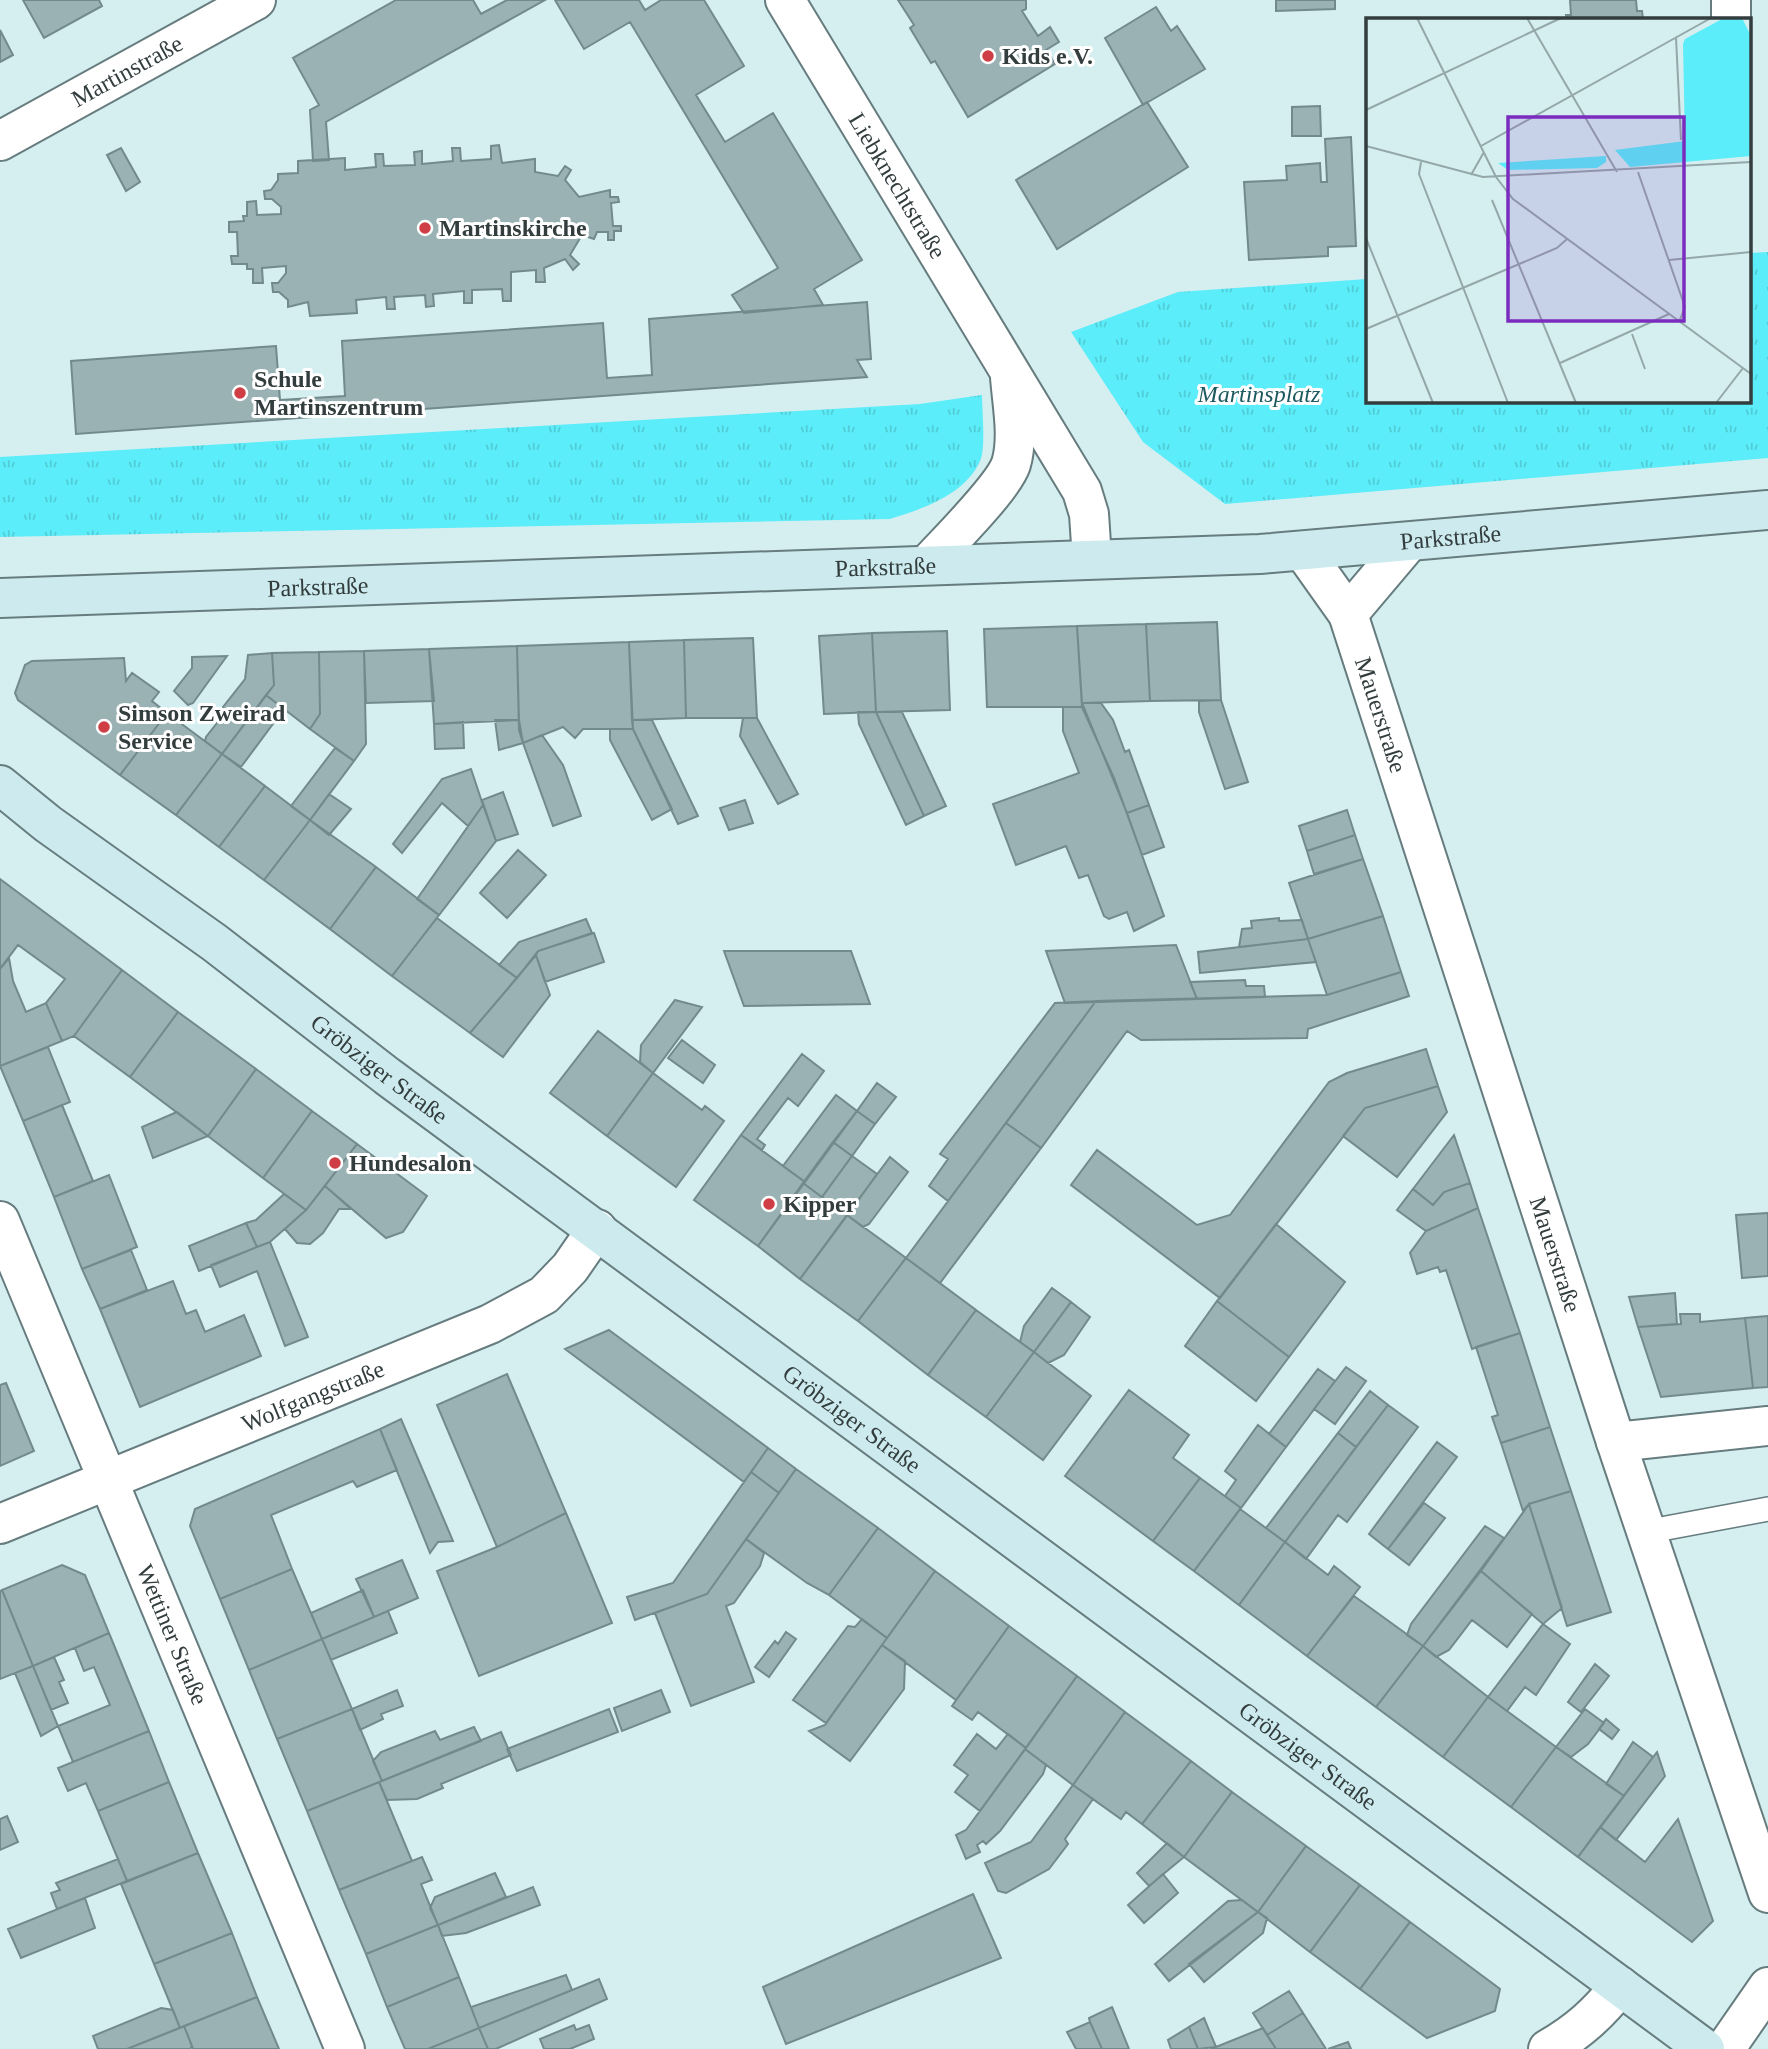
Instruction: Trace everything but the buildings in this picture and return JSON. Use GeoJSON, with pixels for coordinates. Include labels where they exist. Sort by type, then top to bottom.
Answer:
{"type":"FeatureCollection","features":[{"type":"Feature","properties":{"kind":"main road","name":"Parkstraße"},"geometry":{"type":"LineString","coordinates":[[0,598],[1304,552],[1768,510]]}},
{"type":"Feature","properties":{"kind":"main road","name":"Gröbziger Straße"},"geometry":{"type":"LineString","coordinates":[[0,785],[48,824],[215,943],[387,1076],[1706,2049]]}},
{"type":"Feature","properties":{"kind":"street","name":"Martinstraße"},"geometry":{"type":"LineString","coordinates":[[0,141],[256,0]]}},
{"type":"Feature","properties":{"kind":"street","name":"Liebknechtstraße"},"geometry":{"type":"LineString","coordinates":[[785,0],[1082,491],[1089,514],[1092,559]]}},
{"type":"Feature","properties":{"kind":"street"},"geometry":{"type":"LineString","coordinates":[[1731,0],[1731,18]]}},
{"type":"Feature","properties":{"kind":"street","name":"Liebknechtstraße"},"geometry":{"type":"LineString","coordinates":[[927,565],[998,486],[1011,465],[1014,438],[1009,371]]}},
{"type":"Feature","properties":{"kind":"street"},"geometry":{"type":"LineString","coordinates":[[1348,614],[1408,543]]}},
{"type":"Feature","properties":{"kind":"street","name":"Mauerstraße"},"geometry":{"type":"LineString","coordinates":[[1304,552],[1348,614],[1645,1532],[1768,1893]]}},
{"type":"Feature","properties":{"kind":"street","name":"Wettiner Straße"},"geometry":{"type":"LineString","coordinates":[[0,1221],[345,2049]]}},
{"type":"Feature","properties":{"kind":"street","name":"Wolfgangstraße"},"geometry":{"type":"LineString","coordinates":[[0,1524],[490,1324],[544,1295],[570,1268],[597,1229]]}},
{"type":"Feature","properties":{"kind":"street"},"geometry":{"type":"LineString","coordinates":[[1616,1442],[1768,1426]]}},
{"type":"Feature","properties":{"kind":"street"},"geometry":{"type":"LineString","coordinates":[[1548,2049],[1576,2033],[1603,2008],[1620,1986]]}},
{"type":"Feature","properties":{"kind":"street"},"geometry":{"type":"LineString","coordinates":[[1725,2049],[1768,1987]]}},
{"type":"Feature","properties":{"kind":"lane"},"geometry":{"type":"LineString","coordinates":[[1645,1532],[1768,1509]]}},
{"type":"Feature","properties":{"kind":"green space","name":"Martinsplatz"},"geometry":{"type":"Polygon","coordinates":[[[1768,252],[1768,458],[1225,504],[1143,442],[1071,332],[1178,292],[1366,279],[1366,402],[1750,402],[1750,253],[1768,252]]]}},
{"type":"Feature","properties":{"kind":"green space"},"geometry":{"type":"Polygon","coordinates":[[[982,395],[983,448],[973,473],[953,492],[941,499],[890,519],[0,537],[0,457],[920,404],[982,395]]]}},
{"type":"Feature","properties":{"kind":"place","name":"Kids e.V."},"geometry":{"type":"Point","coordinates":[988,56]}},
{"type":"Feature","properties":{"kind":"place","name":"Martinskirche"},"geometry":{"type":"Point","coordinates":[425,228]}},
{"type":"Feature","properties":{"kind":"place","name":"Schule Martinszentrum"},"geometry":{"type":"Point","coordinates":[240,393]}},
{"type":"Feature","properties":{"kind":"place","name":"Simson Zweirad Service"},"geometry":{"type":"Point","coordinates":[104,727]}},
{"type":"Feature","properties":{"kind":"place","name":"Hundesalon"},"geometry":{"type":"Point","coordinates":[335,1163]}},
{"type":"Feature","properties":{"kind":"place","name":"Kipper"},"geometry":{"type":"Point","coordinates":[769,1204]}}]}
